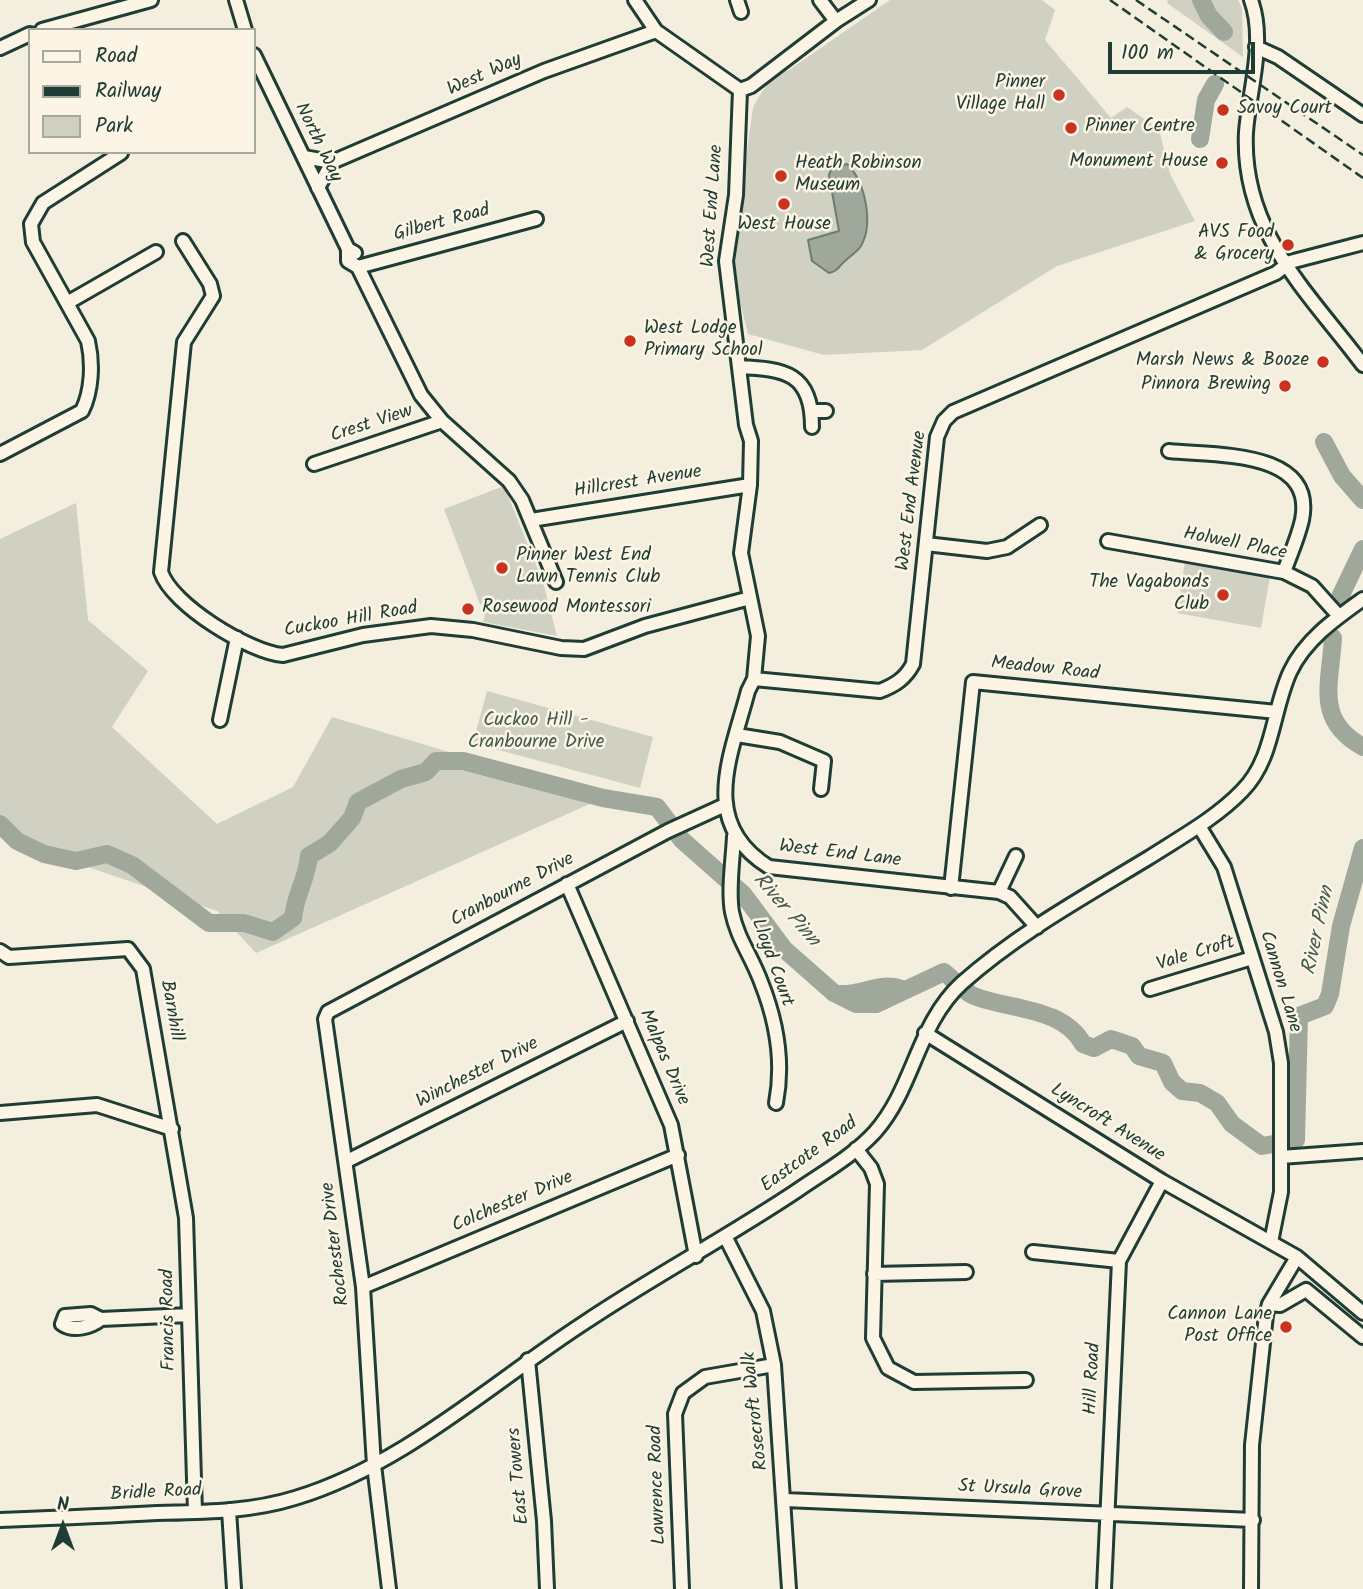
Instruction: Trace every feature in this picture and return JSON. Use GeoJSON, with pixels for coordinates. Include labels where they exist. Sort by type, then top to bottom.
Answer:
{"type":"FeatureCollection","features":[{"type":"Feature","properties":{"kind":"street"},"geometry":{"type":"LineString","coordinates":[[47,28],[109,5],[151,0]]}},
{"type":"Feature","properties":{"kind":"street"},"geometry":{"type":"LineString","coordinates":[[236,0],[244,28]]}},
{"type":"Feature","properties":{"kind":"street"},"geometry":{"type":"LineString","coordinates":[[653,0],[637,2],[656,31],[740,90],[751,86],[836,21],[869,0]]}},
{"type":"Feature","properties":{"kind":"street"},"geometry":{"type":"LineString","coordinates":[[820,0],[836,21]]}},
{"type":"Feature","properties":{"kind":"street"},"geometry":{"type":"LineString","coordinates":[[1251,0],[1256,47],[1247,156],[1254,193],[1269,237],[1284,266],[1363,365]]}},
{"type":"Feature","properties":{"kind":"street","name":"West Way"},"geometry":{"type":"LineString","coordinates":[[332,162],[544,71],[656,31]]}},
{"type":"Feature","properties":{"kind":"street"},"geometry":{"type":"LineString","coordinates":[[0,48],[28,35]]}},
{"type":"Feature","properties":{"kind":"street"},"geometry":{"type":"LineString","coordinates":[[1256,47],[1278,57],[1363,115]]}},
{"type":"Feature","properties":{"kind":"street","name":"North Way"},"geometry":{"type":"LineString","coordinates":[[256,59],[348,248],[357,258],[356,265],[414,383],[442,421],[509,481],[531,520],[556,582]]}},
{"type":"Feature","properties":{"kind":"street","name":"West End Lane"},"geometry":{"type":"LineString","coordinates":[[740,90],[736,195],[726,261],[746,425],[751,441],[750,485],[741,553],[758,636],[754,679],[748,691],[727,775],[724,805],[734,836],[748,854],[769,867],[999,892]]}},
{"type":"Feature","properties":{"kind":"street"},"geometry":{"type":"LineString","coordinates":[[0,454],[82,411],[88,399],[91,354],[88,341],[33,242],[31,224],[43,203],[119,154]]}},
{"type":"Feature","properties":{"kind":"street"},"geometry":{"type":"LineString","coordinates":[[303,158],[332,162],[318,188]]}},
{"type":"Feature","properties":{"kind":"street","name":"Gilbert Road"},"geometry":{"type":"LineString","coordinates":[[356,265],[537,219]]}},
{"type":"Feature","properties":{"kind":"street","name":"Cuckoo Hill Road"},"geometry":{"type":"LineString","coordinates":[[183,241],[210,284],[213,296],[184,342],[161,572],[165,585],[191,608],[237,638],[270,654],[284,655],[363,635],[431,626],[474,631],[561,648],[584,649],[645,626],[750,598]]}},
{"type":"Feature","properties":{"kind":"street","name":"West End Avenue"},"geometry":{"type":"LineString","coordinates":[[754,679],[880,691],[896,684],[907,675],[913,664],[937,437],[944,421],[953,412],[1276,273],[1284,266],[1363,243]]}},
{"type":"Feature","properties":{"kind":"street"},"geometry":{"type":"LineString","coordinates":[[67,303],[156,252]]}},
{"type":"Feature","properties":{"kind":"street"},"geometry":{"type":"LineString","coordinates":[[739,368],[773,368],[789,373],[801,385],[810,401],[811,426]]}},
{"type":"Feature","properties":{"kind":"street"},"geometry":{"type":"LineString","coordinates":[[812,411],[826,411]]}},
{"type":"Feature","properties":{"kind":"street","name":"Crest View"},"geometry":{"type":"LineString","coordinates":[[314,464],[442,421]]}},
{"type":"Feature","properties":{"kind":"street"},"geometry":{"type":"LineString","coordinates":[[1169,452],[1260,460],[1275,464],[1291,476],[1302,498],[1302,519],[1284,572]]}},
{"type":"Feature","properties":{"kind":"street","name":"Hillcrest Avenue"},"geometry":{"type":"LineString","coordinates":[[531,520],[750,485]]}},
{"type":"Feature","properties":{"kind":"street"},"geometry":{"type":"LineString","coordinates":[[926,544],[987,551],[1007,547],[1040,525]]}},
{"type":"Feature","properties":{"kind":"street","name":"Holwell Place"},"geometry":{"type":"LineString","coordinates":[[1108,541],[1284,572],[1312,586],[1339,616]]}},
{"type":"Feature","properties":{"kind":"street","name":"Eastcote Road"},"geometry":{"type":"LineString","coordinates":[[229,1510],[296,1498],[348,1479],[374,1465],[444,1422],[585,1321],[726,1238],[856,1149],[887,1116],[925,1033],[954,990],[1037,927],[1199,826],[1240,794],[1256,775],[1290,671],[1310,641],[1363,599]]}},
{"type":"Feature","properties":{"kind":"street"},"geometry":{"type":"LineString","coordinates":[[220,720],[237,638]]}},
{"type":"Feature","properties":{"kind":"street","name":"Meadow Road"},"geometry":{"type":"LineString","coordinates":[[951,888],[973,682],[1277,712]]}},
{"type":"Feature","properties":{"kind":"street"},"geometry":{"type":"LineString","coordinates":[[737,735],[780,743],[824,761],[821,789]]}},
{"type":"Feature","properties":{"kind":"street","name":"Cranbourne Drive"},"geometry":{"type":"LineString","coordinates":[[325,1019],[328,1012],[674,828],[724,805]]}},
{"type":"Feature","properties":{"kind":"street","name":"Cannon Lane"},"geometry":{"type":"LineString","coordinates":[[1199,826],[1224,867],[1276,1032],[1281,1063],[1281,1192],[1271,1242]]}},
{"type":"Feature","properties":{"kind":"street","name":"Lloyd Court"},"geometry":{"type":"LineString","coordinates":[[734,836],[732,909],[741,945],[761,981],[781,1050],[781,1075],[776,1103]]}},
{"type":"Feature","properties":{"kind":"street"},"geometry":{"type":"LineString","coordinates":[[1016,856],[999,892],[1010,897],[1037,927]]}},
{"type":"Feature","properties":{"kind":"street","name":"Malpas Drive"},"geometry":{"type":"LineString","coordinates":[[567,884],[671,1125],[696,1256]]}},
{"type":"Feature","properties":{"kind":"street","name":"Barnhill"},"geometry":{"type":"LineString","coordinates":[[0,951],[9,957],[128,949],[144,969],[172,1129]]}},
{"type":"Feature","properties":{"kind":"street","name":"Vale Croft"},"geometry":{"type":"LineString","coordinates":[[1150,989],[1252,958]]}},
{"type":"Feature","properties":{"kind":"street","name":"Rochester Drive"},"geometry":{"type":"LineString","coordinates":[[325,1019],[363,1287],[374,1465],[389,1589]]}},
{"type":"Feature","properties":{"kind":"street","name":"Winchester Drive"},"geometry":{"type":"LineString","coordinates":[[347,1161],[627,1021]]}},
{"type":"Feature","properties":{"kind":"street","name":"Lyncroft Avenue"},"geometry":{"type":"LineString","coordinates":[[925,1033],[1162,1181],[1297,1257],[1360,1306]]}},
{"type":"Feature","properties":{"kind":"street"},"geometry":{"type":"LineString","coordinates":[[0,1113],[97,1105],[172,1129]]}},
{"type":"Feature","properties":{"kind":"street","name":"Francis Road"},"geometry":{"type":"LineString","coordinates":[[172,1129],[187,1218],[195,1512]]}},
{"type":"Feature","properties":{"kind":"street"},"geometry":{"type":"LineString","coordinates":[[856,1149],[872,1168],[877,1184],[873,1338],[888,1368],[914,1382],[1026,1381]]}},
{"type":"Feature","properties":{"kind":"street"},"geometry":{"type":"LineString","coordinates":[[1281,1153],[1363,1151]]}},
{"type":"Feature","properties":{"kind":"street","name":"Colchester Drive"},"geometry":{"type":"LineString","coordinates":[[363,1287],[678,1155]]}},
{"type":"Feature","properties":{"kind":"street","name":"Hill Road"},"geometry":{"type":"LineString","coordinates":[[1104,1589],[1119,1261],[1162,1181]]}},
{"type":"Feature","properties":{"kind":"street","name":"Rosecroft Walk"},"geometry":{"type":"LineString","coordinates":[[726,1238],[763,1311],[774,1365],[789,1589]]}},
{"type":"Feature","properties":{"kind":"street"},"geometry":{"type":"LineString","coordinates":[[1032,1252],[1119,1261]]}},
{"type":"Feature","properties":{"kind":"street"},"geometry":{"type":"LineString","coordinates":[[1251,1589],[1252,1444],[1269,1304],[1297,1257]]}},
{"type":"Feature","properties":{"kind":"street"},"geometry":{"type":"LineString","coordinates":[[874,1274],[966,1272]]}},
{"type":"Feature","properties":{"kind":"street"},"geometry":{"type":"LineString","coordinates":[[1269,1304],[1280,1306],[1306,1290],[1363,1337]]}},
{"type":"Feature","properties":{"kind":"street"},"geometry":{"type":"LineString","coordinates":[[101,1319],[190,1315]]}},
{"type":"Feature","properties":{"kind":"street","name":"East Towers"},"geometry":{"type":"LineString","coordinates":[[528,1360],[544,1521],[547,1589]]}},
{"type":"Feature","properties":{"kind":"street","name":"Lawrence Road"},"geometry":{"type":"LineString","coordinates":[[682,1589],[676,1414],[683,1393],[705,1377],[774,1365]]}},
{"type":"Feature","properties":{"kind":"street","name":"St Ursula Grove"},"geometry":{"type":"LineString","coordinates":[[785,1500],[1253,1520]]}},
{"type":"Feature","properties":{"kind":"street"},"geometry":{"type":"LineString","coordinates":[[229,1510],[234,1589]]}},
{"type":"Feature","properties":{"kind":"street","name":"Bridle Road"},"geometry":{"type":"LineString","coordinates":[[0,1520],[229,1510]]}},
{"type":"Feature","properties":{"kind":"green space"},"geometry":{"type":"Polygon","coordinates":[[[890,0],[1042,0],[1055,10],[1045,40],[1111,118],[1127,107],[1159,129],[1170,174],[1195,221],[1057,266],[922,350],[824,355],[748,334],[734,277],[733,249],[753,108],[763,90],[777,76],[890,0]]]}},
{"type":"Feature","properties":{"kind":"green space"},"geometry":{"type":"Polygon","coordinates":[[[1168,0],[1238,0],[1242,8],[1243,57],[1167,3],[1168,0]]]}},
{"type":"Feature","properties":{"kind":"green space","name":"Pinner West End Lawn Tennis Club"},"geometry":{"type":"Polygon","coordinates":[[[504,486],[543,582],[557,636],[483,622],[487,606],[480,604],[444,509],[504,486]]]}},
{"type":"Feature","properties":{"kind":"green space"},"geometry":{"type":"Polygon","coordinates":[[[76,503],[88,620],[148,671],[112,727],[217,824],[293,787],[332,717],[603,798],[256,953],[217,911],[0,837],[0,539],[76,503]]]}},
{"type":"Feature","properties":{"kind":"green space","name":"The Vagabonds Club"},"geometry":{"type":"Polygon","coordinates":[[[1185,562],[1270,576],[1261,628],[1177,613],[1185,562]]]}},
{"type":"Feature","properties":{"kind":"green space","name":"Cuckoo Hill - Cranbourne Drive"},"geometry":{"type":"Polygon","coordinates":[[[487,691],[653,737],[640,788],[473,743],[487,691]]]}},
{"type":"Feature","properties":{"kind":"shaded area"},"geometry":{"type":"Polygon","coordinates":[[[847,164],[863,191],[867,226],[861,246],[836,270],[829,273],[812,261],[808,240],[839,231],[829,175],[831,169],[847,164]]]}},
{"type":"Feature","properties":{"kind":"waterway","name":"River Pinn"},"geometry":{"type":"LineString","coordinates":[[1201,0],[1209,16],[1224,32]]}},
{"type":"Feature","properties":{"kind":"waterway","name":"River Pinn"},"geometry":{"type":"LineString","coordinates":[[1200,139],[1206,100],[1215,84]]}},
{"type":"Feature","properties":{"kind":"waterway","name":"River Pinn"},"geometry":{"type":"LineString","coordinates":[[1324,442],[1342,476],[1363,500]]}},
{"type":"Feature","properties":{"kind":"waterway","name":"River Pinn"},"geometry":{"type":"LineString","coordinates":[[1341,595],[1363,549]]}},
{"type":"Feature","properties":{"kind":"waterway","name":"River Pinn"},"geometry":{"type":"LineString","coordinates":[[1333,638],[1329,686],[1332,713],[1348,737],[1363,747]]}},
{"type":"Feature","properties":{"kind":"waterway","name":"River Pinn"},"geometry":{"type":"LineString","coordinates":[[0,824],[17,841],[44,854],[76,861],[107,854],[132,865],[209,923],[244,923],[273,932],[293,918],[309,856],[330,843],[352,818],[358,802],[401,779],[426,772],[436,761],[463,761],[603,798],[657,807],[682,840],[743,894],[784,949],[834,993],[856,1004],[876,1004],[944,972],[974,996],[1049,1016],[1074,1032],[1083,1044],[1094,1048],[1111,1039],[1132,1046],[1139,1056],[1163,1063],[1172,1082],[1182,1091],[1200,1093],[1217,1103],[1232,1124],[1262,1146],[1296,1140],[1299,1016],[1325,1006],[1330,994],[1341,926],[1363,848]]}},
{"type":"Feature","properties":{"kind":"waterway"},"geometry":{"type":"LineString","coordinates":[[841,994],[879,987],[902,989]]}},
{"type":"Feature","properties":{"kind":"railway"},"geometry":{"type":"LineString","coordinates":[[1110,0],[1363,178]]}},
{"type":"Feature","properties":{"kind":"railway"},"geometry":{"type":"LineString","coordinates":[[1136,0],[1363,155]]}},
{"type":"Feature","properties":{"kind":"place","name":"Pinner Village Hall"},"geometry":{"type":"Point","coordinates":[1059,95]}},
{"type":"Feature","properties":{"kind":"place","name":"Savoy Court"},"geometry":{"type":"Point","coordinates":[1223,110]}},
{"type":"Feature","properties":{"kind":"place","name":"Pinner Centre"},"geometry":{"type":"Point","coordinates":[1071,128]}},
{"type":"Feature","properties":{"kind":"place","name":"Monument House"},"geometry":{"type":"Point","coordinates":[1222,163]}},
{"type":"Feature","properties":{"kind":"place","name":"Heath Robinson Museum"},"geometry":{"type":"Point","coordinates":[781,176]}},
{"type":"Feature","properties":{"kind":"place","name":"West House"},"geometry":{"type":"Point","coordinates":[784,204]}},
{"type":"Feature","properties":{"kind":"place","name":"AVS Food & Grocery"},"geometry":{"type":"Point","coordinates":[1288,245]}},
{"type":"Feature","properties":{"kind":"place","name":"West Lodge Primary School"},"geometry":{"type":"Point","coordinates":[630,341]}},
{"type":"Feature","properties":{"kind":"place","name":"Marsh News & Booze"},"geometry":{"type":"Point","coordinates":[1323,362]}},
{"type":"Feature","properties":{"kind":"place","name":"Pinnora Brewing"},"geometry":{"type":"Point","coordinates":[1285,386]}},
{"type":"Feature","properties":{"kind":"place","name":"Pinner West End Lawn Tennis Club"},"geometry":{"type":"Point","coordinates":[502,568]}},
{"type":"Feature","properties":{"kind":"place","name":"The Vagabonds Club"},"geometry":{"type":"Point","coordinates":[1223,595]}},
{"type":"Feature","properties":{"kind":"place","name":"Rosewood Montessori"},"geometry":{"type":"Point","coordinates":[468,609]}},
{"type":"Feature","properties":{"kind":"place","name":"Cannon Lane Post Office"},"geometry":{"type":"Point","coordinates":[1286,1327]}}]}
